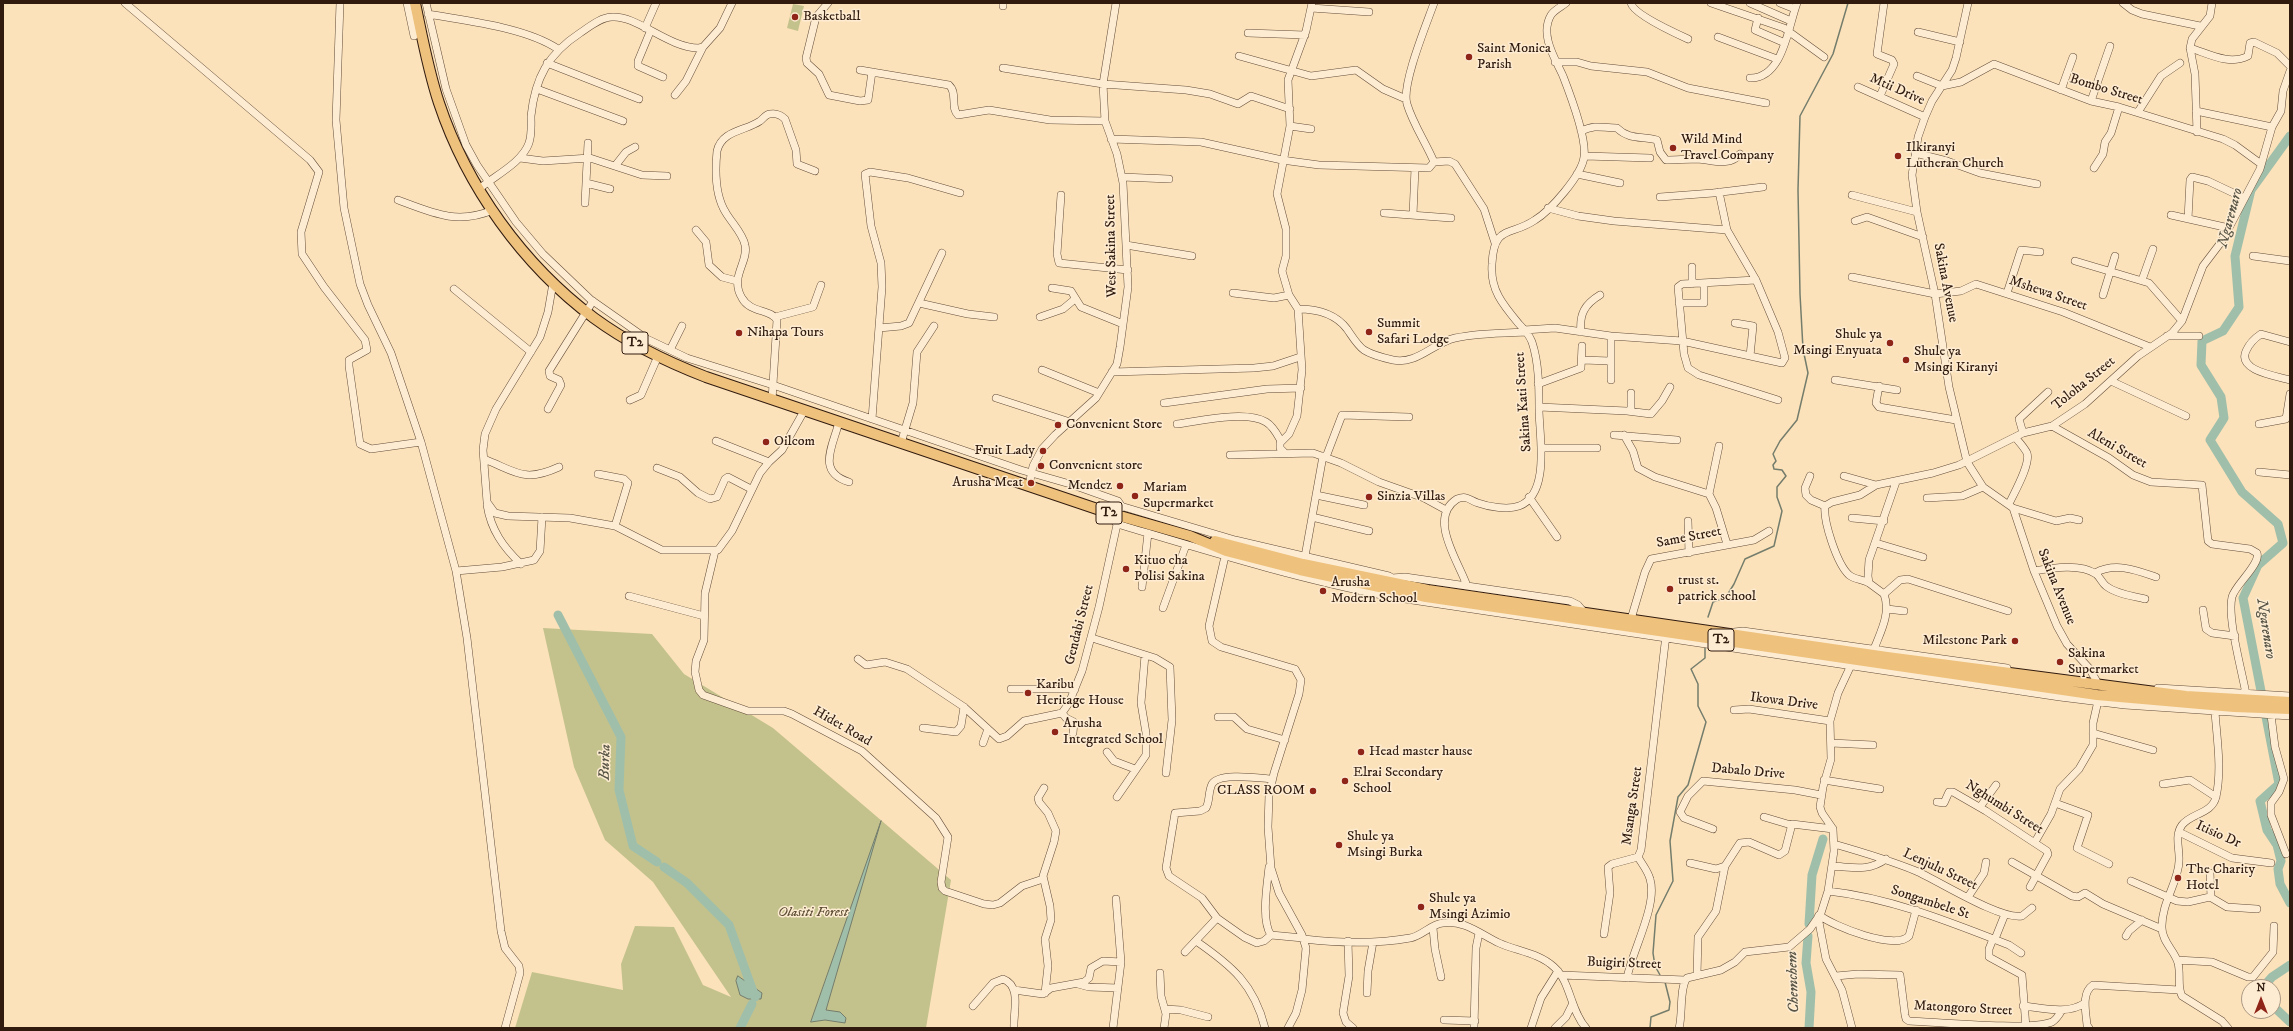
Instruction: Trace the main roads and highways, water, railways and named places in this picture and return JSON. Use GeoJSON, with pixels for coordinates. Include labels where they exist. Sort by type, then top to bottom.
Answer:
{"type":"FeatureCollection","features":[{"type":"Feature","properties":{"kind":"highway","name":"T2"},"geometry":{"type":"LineString","coordinates":[[415,3],[428,66],[439,103],[451,135],[479,189],[528,256],[553,283],[586,311],[614,331],[658,356],[706,377],[804,411],[1029,484],[1188,540],[1304,561],[1402,584],[1724,632],[1786,646],[1825,652],[2290,709]]}},
{"type":"Feature","properties":{"kind":"highway","name":"T2"},"geometry":{"type":"LineString","coordinates":[[1215,544],[1225,557],[1300,570],[1426,597],[1666,636],[1786,646]]}},
{"type":"Feature","properties":{"kind":"highway","name":"T2"},"geometry":{"type":"LineString","coordinates":[[1825,652],[1853,663],[2097,695],[2260,705]]}},
{"type":"Feature","properties":{"kind":"highway","name":"T2"},"geometry":{"type":"LineString","coordinates":[[2272,707],[2290,702]]}},
{"type":"Feature","properties":{"kind":"waterway"},"geometry":{"type":"LineString","coordinates":[[1708,617],[1713,602],[1726,597],[1734,584],[1745,559],[1774,546],[1782,511],[1777,497],[1777,487],[1786,476],[1782,470],[1774,469],[1773,465],[1776,461],[1773,454],[1780,441],[1797,420],[1808,373],[1803,349],[1800,294],[1798,190],[1800,116],[1833,54],[1848,3]]}},
{"type":"Feature","properties":{"kind":"waterway","name":"Ngarenaro"},"geometry":{"type":"LineString","coordinates":[[2290,136],[2251,190],[2235,256],[2239,307],[2223,331],[2202,341],[2201,365],[2221,397],[2224,418],[2210,440],[2242,492],[2278,524],[2283,543],[2258,565],[2243,598],[2279,784],[2260,801],[2267,830],[2277,845],[2281,861],[2278,869],[2280,884],[2290,903]]}},
{"type":"Feature","properties":{"kind":"waterway","name":"Burka"},"geometry":{"type":"LineString","coordinates":[[558,615],[621,737],[619,790],[633,846],[657,862]]}},
{"type":"Feature","properties":{"kind":"waterway"},"geometry":{"type":"LineString","coordinates":[[1660,975],[1655,966],[1653,953],[1656,915],[1673,881],[1670,841],[1678,797],[1688,785],[1706,722],[1698,706],[1698,684],[1691,669],[1705,658],[1705,647]]}},
{"type":"Feature","properties":{"kind":"waterway"},"geometry":{"type":"LineString","coordinates":[[1809,924],[1812,875],[1823,839]]}},
{"type":"Feature","properties":{"kind":"waterway"},"geometry":{"type":"LineString","coordinates":[[664,867],[687,883],[729,925],[755,997]]}},
{"type":"Feature","properties":{"kind":"waterway","name":"Chemchem"},"geometry":{"type":"LineString","coordinates":[[1808,936],[1806,963],[1811,992],[1809,1028]]}},
{"type":"Feature","properties":{"kind":"waterway","name":"Ngarenaro"},"geometry":{"type":"LineString","coordinates":[[2270,979],[2290,965]]}},
{"type":"Feature","properties":{"kind":"waterway"},"geometry":{"type":"LineString","coordinates":[[1650,1028],[1651,1017],[1669,1010],[1670,1002],[1665,982]]}},
{"type":"Feature","properties":{"kind":"waterway","name":"Burka"},"geometry":{"type":"LineString","coordinates":[[740,1028],[752,1004]]}},
{"type":"Feature","properties":{"kind":"waterway","name":"Ngarenaro"},"geometry":{"type":"LineString","coordinates":[[2281,1014],[2290,1022]]}},
{"type":"Feature","properties":{"kind":"place","name":"Basketball"},"geometry":{"type":"Point","coordinates":[795,17]}},
{"type":"Feature","properties":{"kind":"place","name":"Saint Monica Parish"},"geometry":{"type":"Point","coordinates":[1469,57]}},
{"type":"Feature","properties":{"kind":"place","name":"Wild Mind Travel Company"},"geometry":{"type":"Point","coordinates":[1673,148]}},
{"type":"Feature","properties":{"kind":"place","name":"Ilkiranyi Lutheran Church"},"geometry":{"type":"Point","coordinates":[1898,156]}},
{"type":"Feature","properties":{"kind":"place","name":"Summit Safari Lodge"},"geometry":{"type":"Point","coordinates":[1369,332]}},
{"type":"Feature","properties":{"kind":"place","name":"Nihapa Tours"},"geometry":{"type":"Point","coordinates":[739,333]}},
{"type":"Feature","properties":{"kind":"place","name":"Shule ya Msingi Enyuata"},"geometry":{"type":"Point","coordinates":[1890,343]}},
{"type":"Feature","properties":{"kind":"place","name":"Shule ya Msingi Kiranyi"},"geometry":{"type":"Point","coordinates":[1906,360]}},
{"type":"Feature","properties":{"kind":"place","name":"Convenient Store"},"geometry":{"type":"Point","coordinates":[1058,425]}},
{"type":"Feature","properties":{"kind":"place","name":"Oilcom"},"geometry":{"type":"Point","coordinates":[766,442]}},
{"type":"Feature","properties":{"kind":"place","name":"Fruit Lady"},"geometry":{"type":"Point","coordinates":[1043,451]}},
{"type":"Feature","properties":{"kind":"place","name":"Convenient store"},"geometry":{"type":"Point","coordinates":[1041,466]}},
{"type":"Feature","properties":{"kind":"place","name":"Arusha Meat"},"geometry":{"type":"Point","coordinates":[1031,483]}},
{"type":"Feature","properties":{"kind":"place","name":"Mendez"},"geometry":{"type":"Point","coordinates":[1120,486]}},
{"type":"Feature","properties":{"kind":"place","name":"Mariam Supermarket"},"geometry":{"type":"Point","coordinates":[1135,496]}},
{"type":"Feature","properties":{"kind":"place","name":"Sinzia Villas"},"geometry":{"type":"Point","coordinates":[1369,497]}},
{"type":"Feature","properties":{"kind":"place","name":"Kituo cha Polisi Sakina"},"geometry":{"type":"Point","coordinates":[1126,569]}},
{"type":"Feature","properties":{"kind":"place","name":"trust st. patrick school"},"geometry":{"type":"Point","coordinates":[1670,589]}},
{"type":"Feature","properties":{"kind":"place","name":"Arusha Modern School"},"geometry":{"type":"Point","coordinates":[1323,591]}},
{"type":"Feature","properties":{"kind":"place","name":"Milestone Park"},"geometry":{"type":"Point","coordinates":[2015,641]}},
{"type":"Feature","properties":{"kind":"place","name":"Sakina Supermarket"},"geometry":{"type":"Point","coordinates":[2060,662]}},
{"type":"Feature","properties":{"kind":"place","name":"Karibu Heritage House"},"geometry":{"type":"Point","coordinates":[1028,693]}},
{"type":"Feature","properties":{"kind":"place","name":"Arusha Integrated School"},"geometry":{"type":"Point","coordinates":[1055,732]}},
{"type":"Feature","properties":{"kind":"place","name":"Head master hause"},"geometry":{"type":"Point","coordinates":[1361,752]}},
{"type":"Feature","properties":{"kind":"place","name":"Elrai Secondary School"},"geometry":{"type":"Point","coordinates":[1345,781]}},
{"type":"Feature","properties":{"kind":"place","name":"CLASS ROOM"},"geometry":{"type":"Point","coordinates":[1313,791]}},
{"type":"Feature","properties":{"kind":"place","name":"Shule ya Msingi Burka"},"geometry":{"type":"Point","coordinates":[1339,845]}},
{"type":"Feature","properties":{"kind":"place","name":"The Charity Hotel"},"geometry":{"type":"Point","coordinates":[2178,878]}},
{"type":"Feature","properties":{"kind":"place","name":"Shule ya Msingi Azimio"},"geometry":{"type":"Point","coordinates":[1421,907]}},
{"type":"Feature","properties":{"kind":"park label","name":"Olasiti Forest"},"geometry":{"type":"Point","coordinates":[813,913]}}]}
